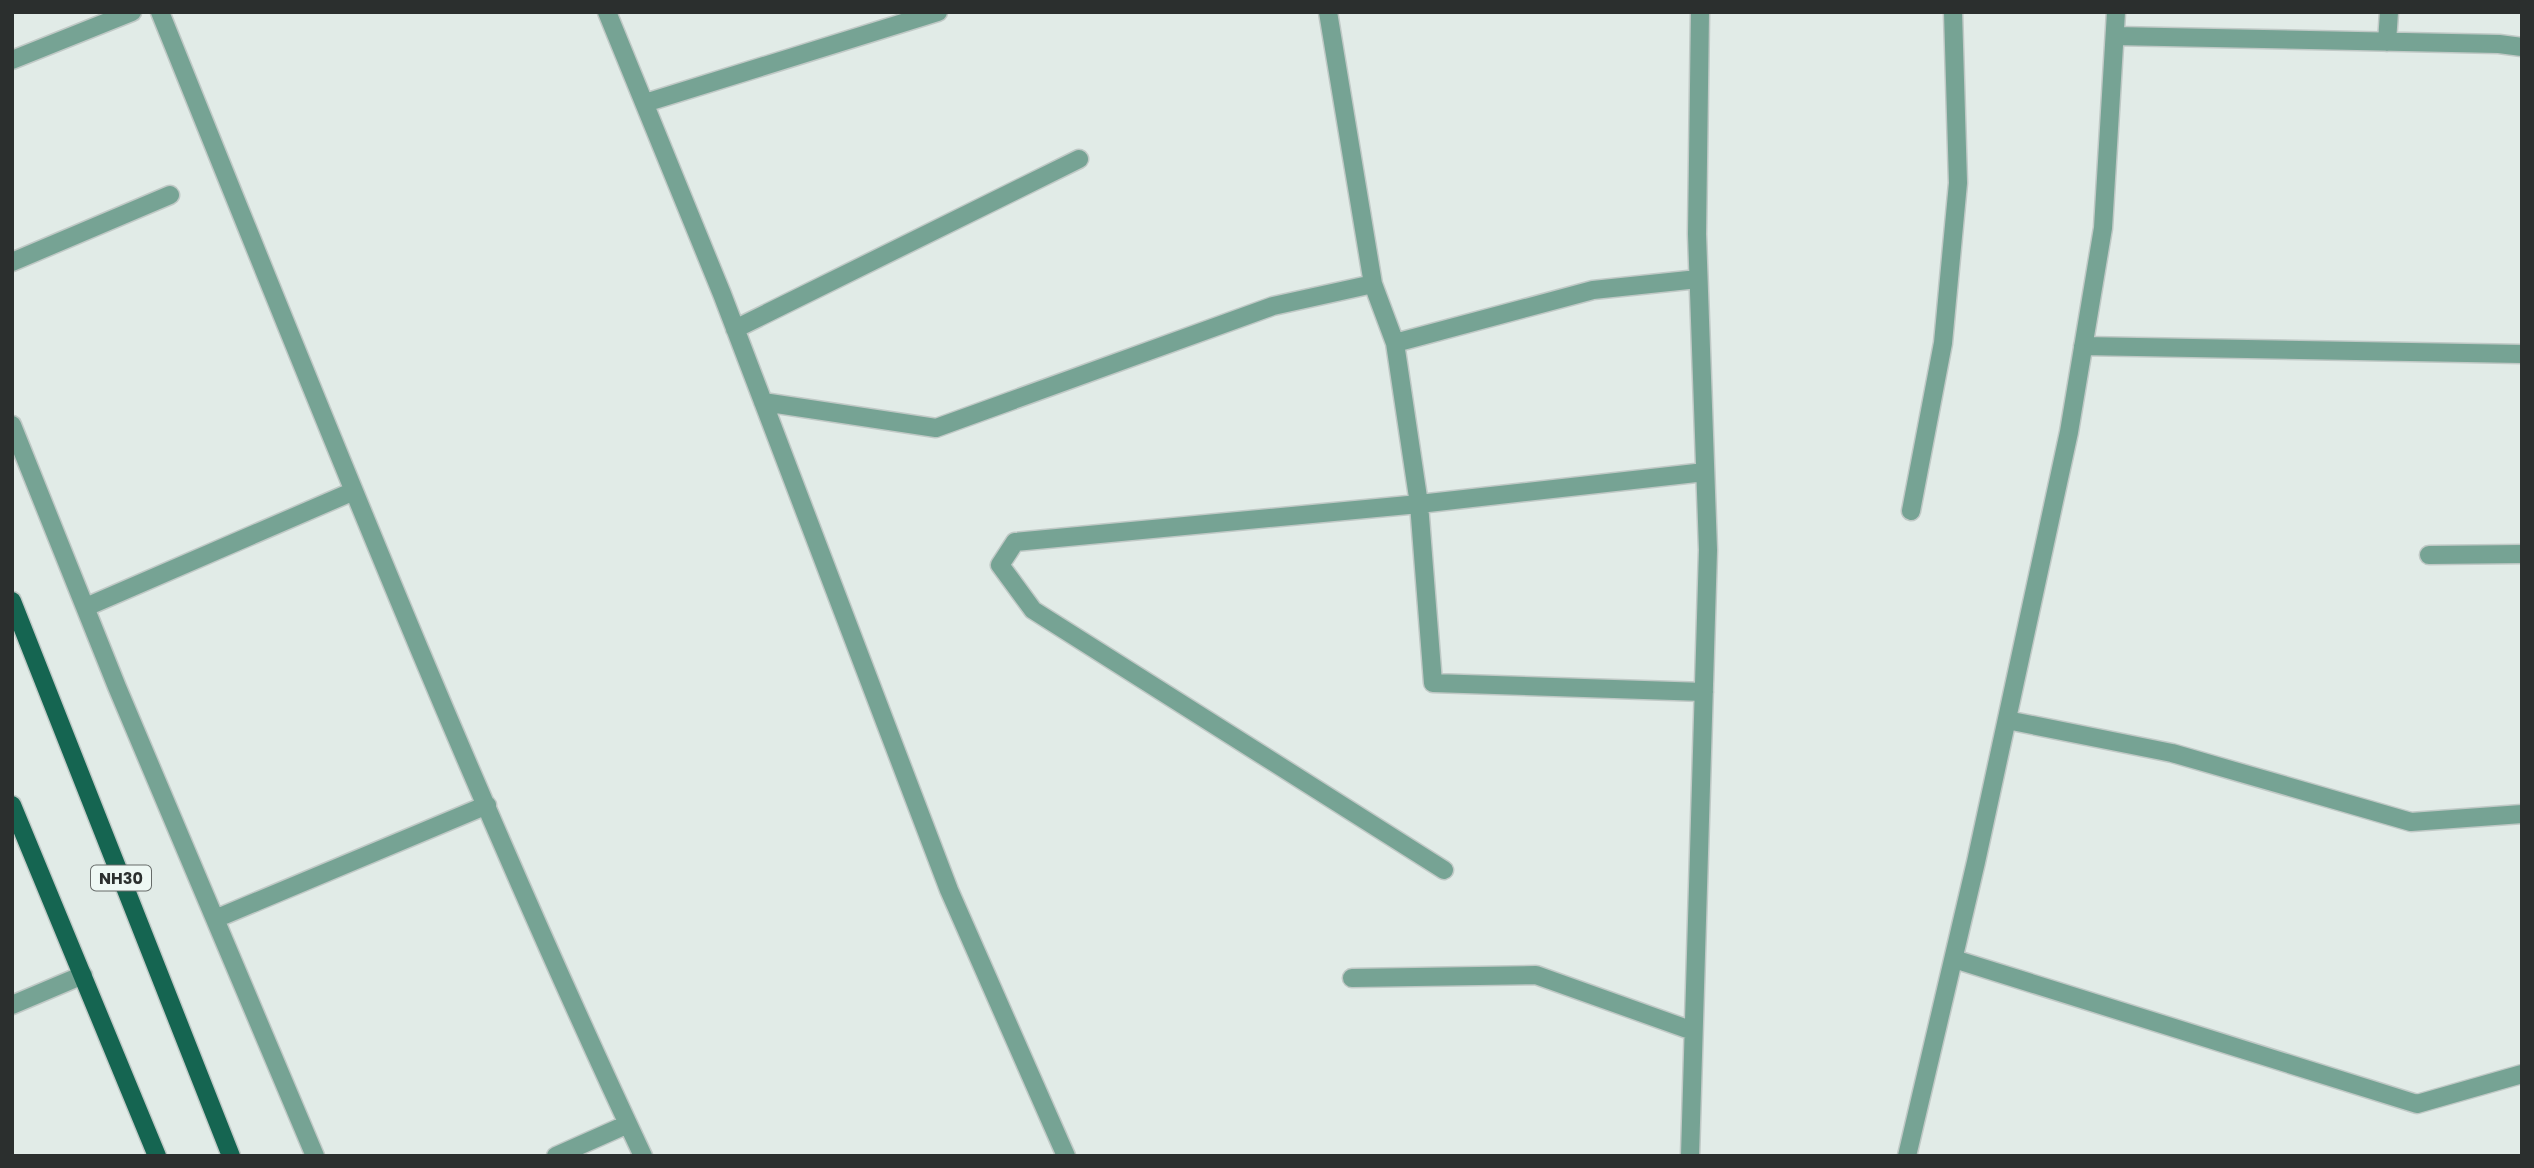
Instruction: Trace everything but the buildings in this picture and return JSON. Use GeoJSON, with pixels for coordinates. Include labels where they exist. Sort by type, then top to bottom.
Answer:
{"type":"FeatureCollection","features":[{"type":"Feature","properties":{"kind":"main road","name":"NH30"},"geometry":{"type":"LineString","coordinates":[[12,601],[231,1156]]}},
{"type":"Feature","properties":{"kind":"main road"},"geometry":{"type":"LineString","coordinates":[[12,805],[157,1156]]}},
{"type":"Feature","properties":{"kind":"street"},"geometry":{"type":"LineString","coordinates":[[12,60],[132,12]]}},
{"type":"Feature","properties":{"kind":"street"},"geometry":{"type":"LineString","coordinates":[[160,12],[354,491],[569,996],[643,1156]]}},
{"type":"Feature","properties":{"kind":"street"},"geometry":{"type":"LineString","coordinates":[[607,12],[735,329],[949,890],[1066,1156]]}},
{"type":"Feature","properties":{"kind":"street"},"geometry":{"type":"LineString","coordinates":[[645,103],[938,12]]}},
{"type":"Feature","properties":{"kind":"street"},"geometry":{"type":"LineString","coordinates":[[1328,12],[1373,284],[1395,343],[1419,504],[1433,683],[1704,692]]}},
{"type":"Feature","properties":{"kind":"street"},"geometry":{"type":"LineString","coordinates":[[1689,1156],[1708,550],[1697,234],[1700,12]]}},
{"type":"Feature","properties":{"kind":"street"},"geometry":{"type":"LineString","coordinates":[[1911,511],[1943,343],[1958,183],[1953,12]]}},
{"type":"Feature","properties":{"kind":"street"},"geometry":{"type":"LineString","coordinates":[[1907,1156],[1954,959],[2069,432],[2103,228],[2116,12]]}},
{"type":"Feature","properties":{"kind":"street"},"geometry":{"type":"LineString","coordinates":[[2387,42],[2389,12]]}},
{"type":"Feature","properties":{"kind":"street"},"geometry":{"type":"LineString","coordinates":[[2115,36],[2499,44],[2522,47]]}},
{"type":"Feature","properties":{"kind":"street"},"geometry":{"type":"LineString","coordinates":[[735,329],[1079,159]]}},
{"type":"Feature","properties":{"kind":"street"},"geometry":{"type":"LineString","coordinates":[[12,262],[170,195]]}},
{"type":"Feature","properties":{"kind":"street"},"geometry":{"type":"LineString","coordinates":[[1395,343],[1593,290],[1698,279]]}},
{"type":"Feature","properties":{"kind":"street"},"geometry":{"type":"LineString","coordinates":[[763,402],[936,428],[1273,306],[1373,284]]}},
{"type":"Feature","properties":{"kind":"street"},"geometry":{"type":"LineString","coordinates":[[2083,346],[2522,354]]}},
{"type":"Feature","properties":{"kind":"street"},"geometry":{"type":"LineString","coordinates":[[12,425],[314,1156]]}},
{"type":"Feature","properties":{"kind":"street"},"geometry":{"type":"LineString","coordinates":[[1444,870],[1033,610],[1000,565],[1015,542],[1419,504],[1705,472]]}},
{"type":"Feature","properties":{"kind":"street"},"geometry":{"type":"LineString","coordinates":[[86,607],[354,491]]}},
{"type":"Feature","properties":{"kind":"street"},"geometry":{"type":"LineString","coordinates":[[2429,555],[2522,554]]}},
{"type":"Feature","properties":{"kind":"street"},"geometry":{"type":"LineString","coordinates":[[2007,720],[2172,753],[2411,822],[2522,814]]}},
{"type":"Feature","properties":{"kind":"street"},"geometry":{"type":"LineString","coordinates":[[215,919],[487,805]]}},
{"type":"Feature","properties":{"kind":"street"},"geometry":{"type":"LineString","coordinates":[[1954,959],[2417,1104],[2522,1074]]}},
{"type":"Feature","properties":{"kind":"street"},"geometry":{"type":"LineString","coordinates":[[12,1005],[83,975]]}},
{"type":"Feature","properties":{"kind":"street"},"geometry":{"type":"LineString","coordinates":[[1352,978],[1536,975],[1693,1031]]}},
{"type":"Feature","properties":{"kind":"street"},"geometry":{"type":"LineString","coordinates":[[556,1156],[628,1124]]}}]}
